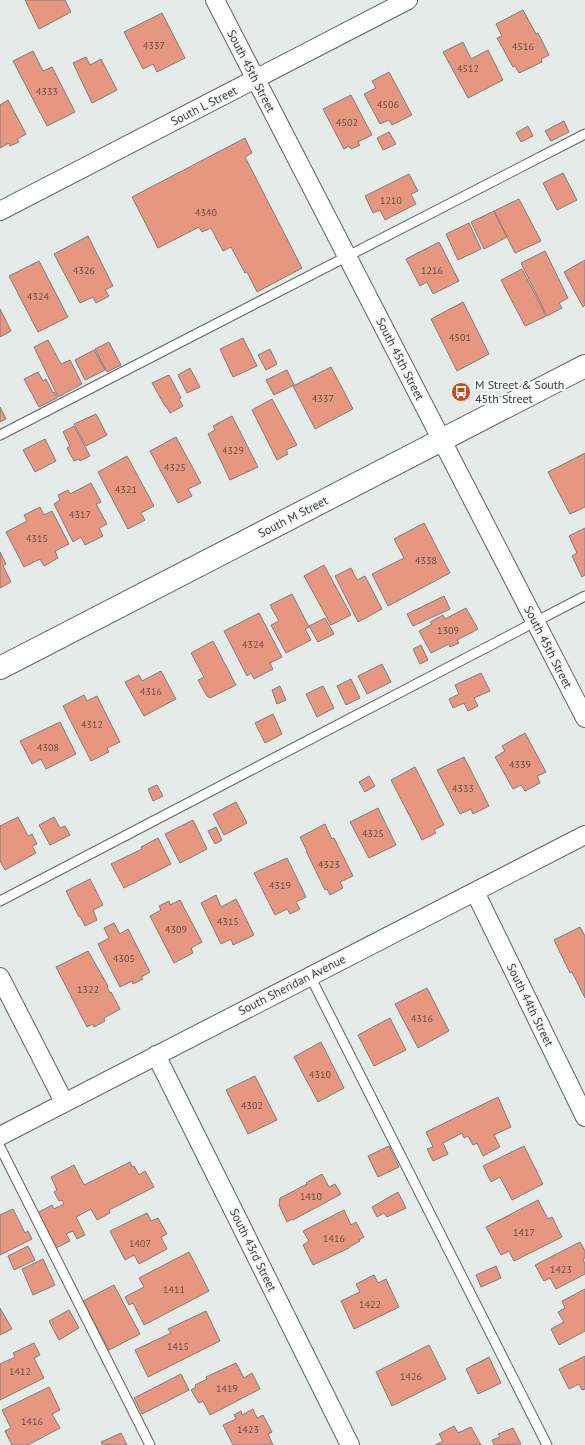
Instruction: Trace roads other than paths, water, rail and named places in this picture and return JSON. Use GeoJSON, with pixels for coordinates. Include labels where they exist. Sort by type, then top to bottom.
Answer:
{"type":"FeatureCollection","features":[{"type":"Feature","properties":{"kind":"street","name":"South 45th Street"},"geometry":{"type":"LineString","coordinates":[[215,0],[585,718]]}},
{"type":"Feature","properties":{"kind":"street","name":"South L Street"},"geometry":{"type":"LineString","coordinates":[[0,211],[408,0]]}},
{"type":"Feature","properties":{"kind":"street","name":"South M Street"},"geometry":{"type":"LineString","coordinates":[[0,668],[585,366]]}},
{"type":"Feature","properties":{"kind":"street","name":"South Sheridan Avenue"},"geometry":{"type":"LineString","coordinates":[[0,1136],[585,835]]}},
{"type":"Feature","properties":{"kind":"street","name":"South 44th Street"},"geometry":{"type":"LineString","coordinates":[[475,892],[585,1117]]}},
{"type":"Feature","properties":{"kind":"street"},"geometry":{"type":"LineString","coordinates":[[0,977],[64,1102]]}},
{"type":"Feature","properties":{"kind":"street","name":"South 43rd Street"},"geometry":{"type":"LineString","coordinates":[[156,1055],[350,1445]]}},
{"type":"Feature","properties":{"kind":"lane"},"geometry":{"type":"LineString","coordinates":[[0,435],[585,134]]}},
{"type":"Feature","properties":{"kind":"lane"},"geometry":{"type":"LineString","coordinates":[[0,901],[585,596]]}},
{"type":"Feature","properties":{"kind":"lane"},"geometry":{"type":"LineString","coordinates":[[310,976],[547,1445]]}},
{"type":"Feature","properties":{"kind":"lane"},"geometry":{"type":"LineString","coordinates":[[0,1147],[150,1445]]}},
{"type":"Feature","properties":{"kind":"place","name":"M Street & South 45th Street"},"geometry":{"type":"Point","coordinates":[461,392]}}]}
